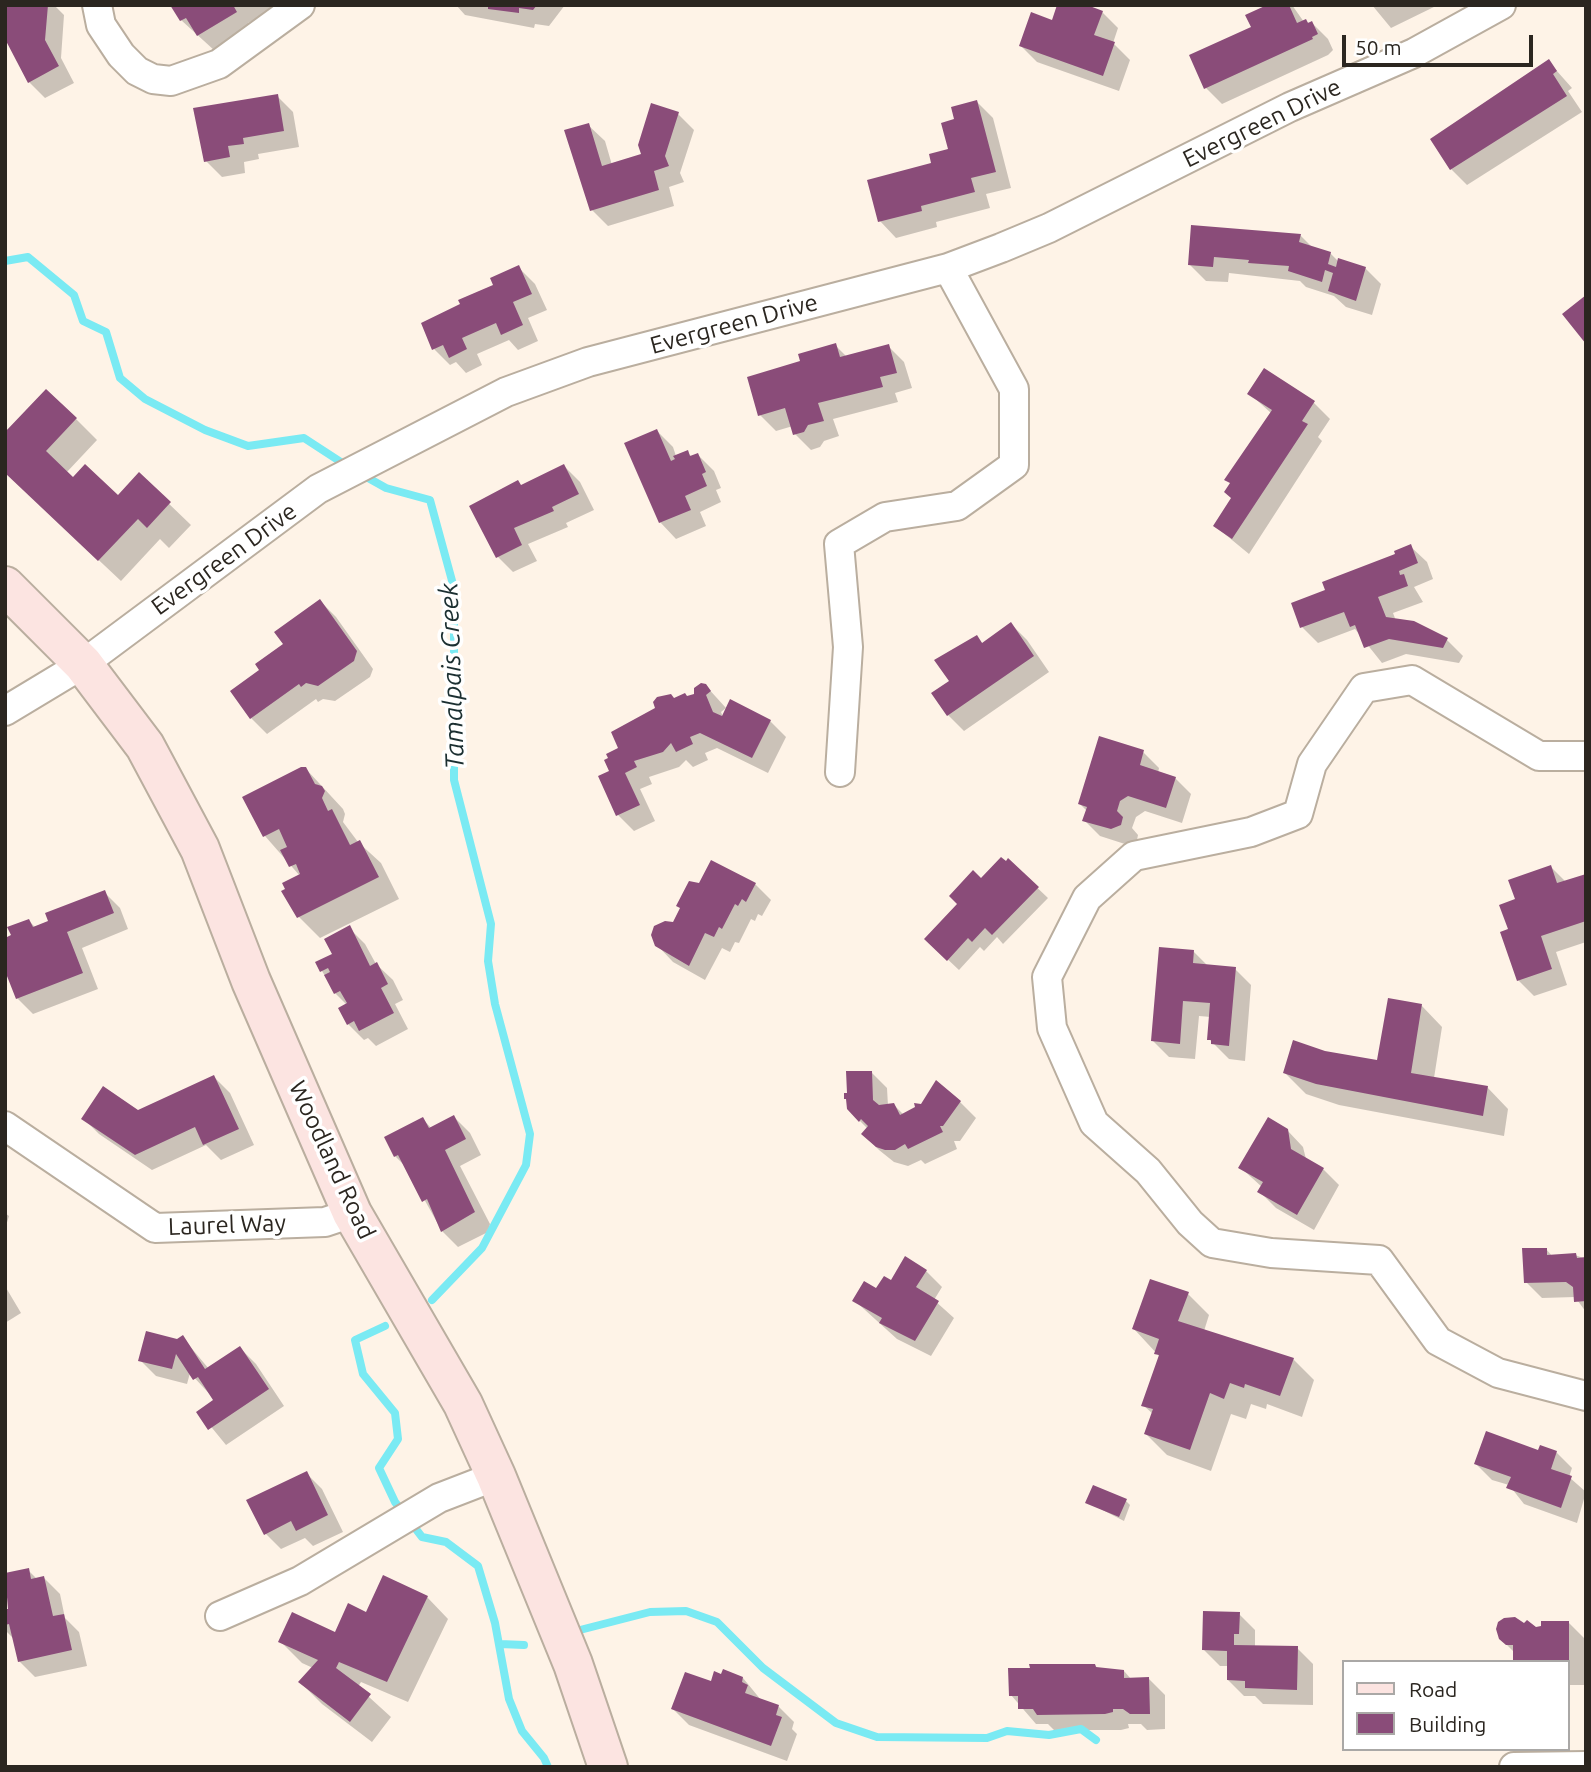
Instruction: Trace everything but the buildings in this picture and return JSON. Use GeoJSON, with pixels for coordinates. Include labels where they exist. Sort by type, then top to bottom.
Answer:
{"type":"FeatureCollection","features":[{"type":"Feature","properties":{"kind":"street"},"geometry":{"type":"LineString","coordinates":[[97,5],[102,25],[121,55],[137,71],[153,79],[171,81],[219,64],[300,5]]}},
{"type":"Feature","properties":{"kind":"street","name":"Evergreen Drive"},"geometry":{"type":"LineString","coordinates":[[5,711],[83,664],[318,489],[506,392],[588,362],[948,268],[1049,228],[1290,107],[1414,53],[1501,5]]}},
{"type":"Feature","properties":{"kind":"street"},"geometry":{"type":"LineString","coordinates":[[840,772],[848,647],[839,544],[885,517],[957,506],[1014,465],[1014,389],[948,268]]}},
{"type":"Feature","properties":{"kind":"street","name":"Woodland Road"},"geometry":{"type":"LineString","coordinates":[[5,586],[83,664],[145,746],[200,849],[251,981],[352,1213],[463,1404],[496,1476],[573,1664],[608,1767]]}},
{"type":"Feature","properties":{"kind":"street"},"geometry":{"type":"LineString","coordinates":[[1586,757],[1539,756],[1412,680],[1364,688],[1312,764],[1298,814],[1251,832],[1134,856],[1087,898],[1047,977],[1052,1028],[1094,1124],[1148,1171],[1189,1223],[1212,1243],[1271,1254],[1379,1261],[1438,1341],[1498,1373],[1576,1391],[1586,1396]]}},
{"type":"Feature","properties":{"kind":"street","name":"Laurel Way"},"geometry":{"type":"LineString","coordinates":[[5,1126],[155,1228],[325,1222],[352,1213]]}},
{"type":"Feature","properties":{"kind":"street"},"geometry":{"type":"LineString","coordinates":[[220,1616],[300,1581],[439,1499],[496,1476]]}},
{"type":"Feature","properties":{"kind":"street"},"geometry":{"type":"LineString","coordinates":[[1514,1767],[1586,1766]]}},
{"type":"Feature","properties":{"kind":"waterway","name":"Tamalpais Creek"},"geometry":{"type":"LineString","coordinates":[[5,261],[28,257],[74,295],[83,321],[106,332],[120,378],[145,399],[205,430],[248,446],[304,438],[347,466]]}},
{"type":"Feature","properties":{"kind":"waterway","name":"Tamalpais Creek"},"geometry":{"type":"LineString","coordinates":[[361,474],[386,488],[430,500],[454,588],[454,780],[491,924],[488,961],[495,1004],[530,1134],[526,1165],[482,1248],[432,1300]]}},
{"type":"Feature","properties":{"kind":"waterway","name":"Tamalpais Creek"},"geometry":{"type":"LineString","coordinates":[[385,1326],[355,1340],[363,1374],[395,1413],[398,1439],[379,1468],[395,1502],[422,1537],[446,1542],[478,1566],[495,1623],[509,1699],[522,1731],[548,1767]]}},
{"type":"Feature","properties":{"kind":"waterway"},"geometry":{"type":"LineString","coordinates":[[580,1630],[650,1612],[686,1611],[717,1622],[763,1668],[836,1723],[877,1737],[987,1738],[1007,1731],[1049,1735],[1081,1729],[1096,1740]]}},
{"type":"Feature","properties":{"kind":"waterway"},"geometry":{"type":"LineString","coordinates":[[500,1644],[524,1645]]}}]}
